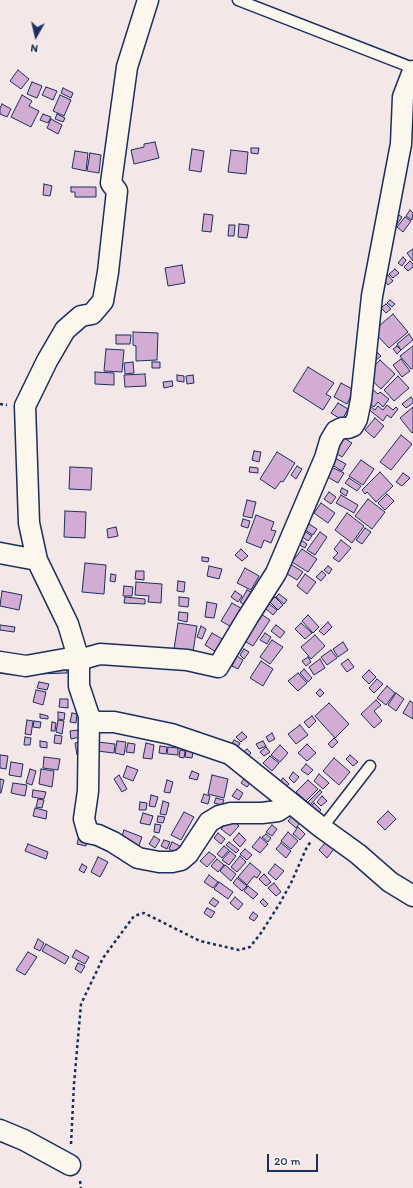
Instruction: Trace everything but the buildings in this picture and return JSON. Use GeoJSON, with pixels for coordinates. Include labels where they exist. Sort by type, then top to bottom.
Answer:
{"type":"FeatureCollection","features":[{"type":"Feature","properties":{"kind":"street"},"geometry":{"type":"LineString","coordinates":[[148,0],[127,67],[111,183],[117,191],[108,272],[102,301],[92,314],[81,316],[66,330],[47,361],[25,406],[29,524],[37,560],[68,624],[79,660],[79,686],[89,716],[88,791],[84,819],[88,833],[98,835],[113,842],[138,858],[159,862],[172,862],[181,860],[188,854],[209,822],[219,816],[231,813],[262,813],[278,811],[290,803]]}},
{"type":"Feature","properties":{"kind":"street"},"geometry":{"type":"LineString","coordinates":[[0,662],[26,666],[65,659],[79,660],[100,654],[133,655],[187,660],[218,667],[276,573],[325,458],[330,440],[336,431],[353,426],[357,419],[372,296],[401,144],[403,97],[413,71]]}},
{"type":"Feature","properties":{"kind":"street"},"geometry":{"type":"LineString","coordinates":[[0,554],[37,560]]}},
{"type":"Feature","properties":{"kind":"street"},"geometry":{"type":"LineString","coordinates":[[89,716],[95,722],[114,722],[171,734],[230,754],[290,803],[358,854],[390,882],[413,896]]}},
{"type":"Feature","properties":{"kind":"street"},"geometry":{"type":"LineString","coordinates":[[0,1130],[24,1140],[70,1165]]}},
{"type":"Feature","properties":{"kind":"lane"},"geometry":{"type":"LineString","coordinates":[[238,0],[413,68]]}},
{"type":"Feature","properties":{"kind":"lane"},"geometry":{"type":"LineString","coordinates":[[322,828],[370,766]]}},
{"type":"Feature","properties":{"kind":"path"},"geometry":{"type":"LineString","coordinates":[[70,1165],[74,1084],[81,1004],[103,958],[119,935],[134,916],[144,913],[200,941],[239,950],[250,947],[261,933],[280,903],[291,883],[306,849],[322,828]]}}]}
